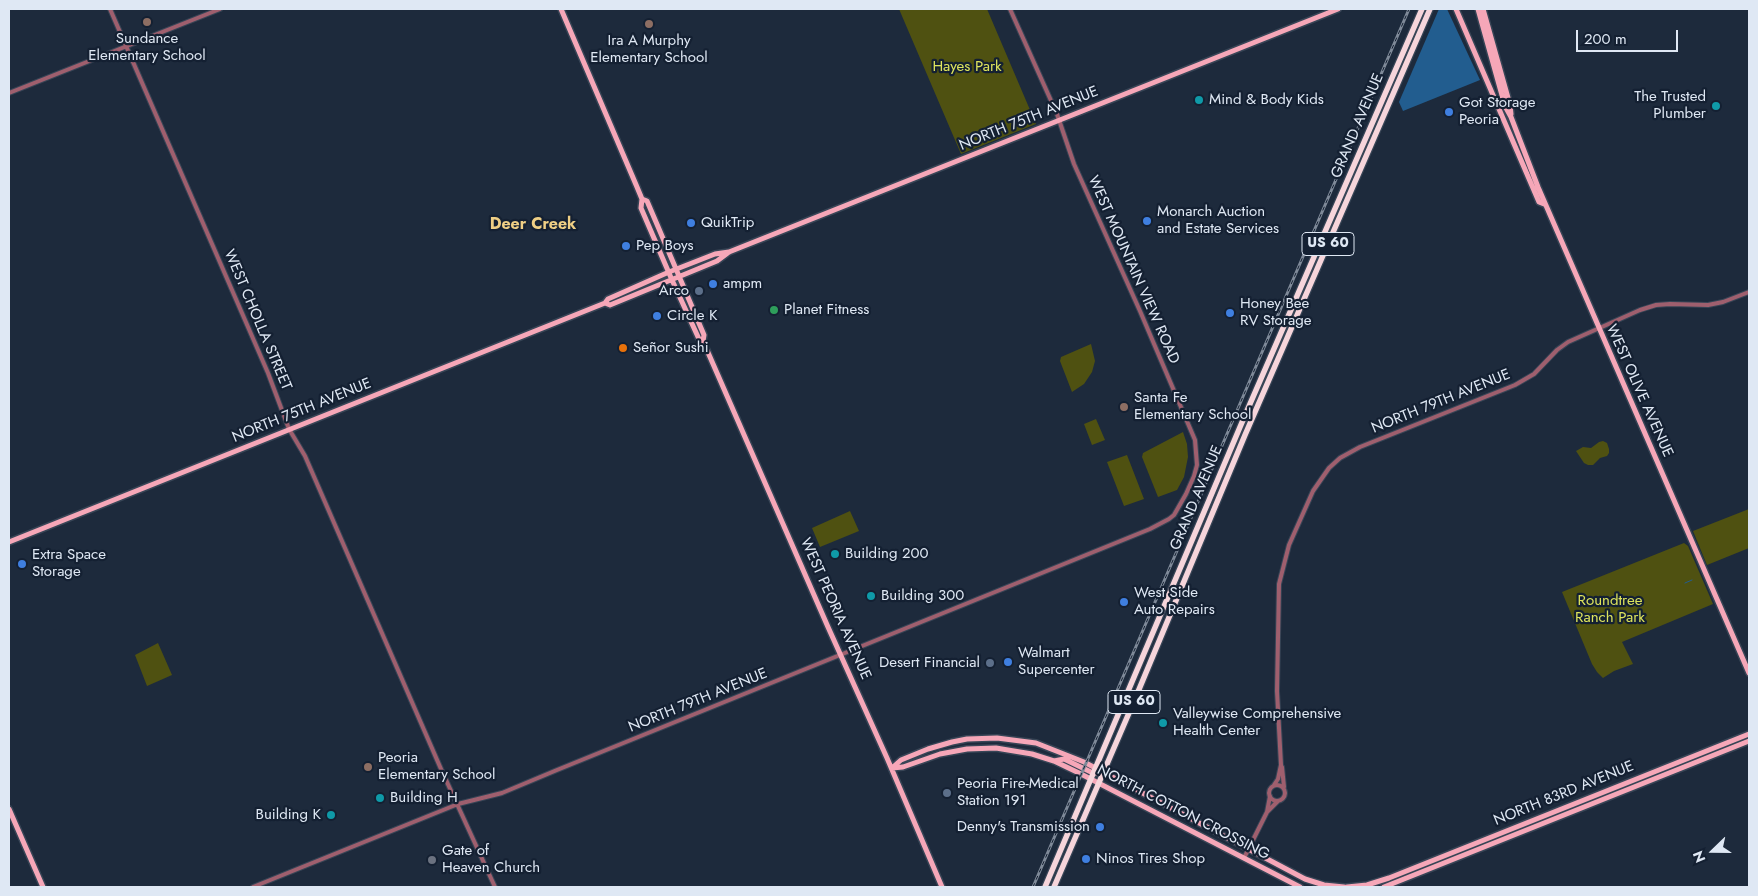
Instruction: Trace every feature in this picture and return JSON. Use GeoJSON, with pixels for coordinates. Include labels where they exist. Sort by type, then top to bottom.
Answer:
{"type":"FeatureCollection","features":[{"type":"Feature","properties":{"kind":"highway","name":"GRAND AVENUE"},"geometry":{"type":"LineString","coordinates":[[1045,887],[1243,420],[1422,9]]}},
{"type":"Feature","properties":{"kind":"highway","name":"GRAND AVENUE"},"geometry":{"type":"LineString","coordinates":[[1054,887],[1225,481],[1430,9]]}},
{"type":"Feature","properties":{"kind":"highway"},"geometry":{"type":"LineString","coordinates":[[1320,243],[1327,247]]}},
{"type":"Feature","properties":{"kind":"main road","name":"WEST PEORIA AVENUE"},"geometry":{"type":"LineString","coordinates":[[560,9],[642,199],[641,208],[672,280],[699,338],[703,341],[892,768],[942,887]]}},
{"type":"Feature","properties":{"kind":"main road","name":"NORTH 75TH AVENUE"},"geometry":{"type":"LineString","coordinates":[[9,542],[605,303],[608,299],[676,269],[715,254],[729,252],[1338,9]]}},
{"type":"Feature","properties":{"kind":"main road"},"geometry":{"type":"LineString","coordinates":[[1456,9],[1535,188]]}},
{"type":"Feature","properties":{"kind":"main road"},"geometry":{"type":"LineString","coordinates":[[1478,9],[1505,106],[1511,117],[1535,188]]}},
{"type":"Feature","properties":{"kind":"main road"},"geometry":{"type":"LineString","coordinates":[[1484,9],[1510,105],[1511,117]]}},
{"type":"Feature","properties":{"kind":"main road","name":"WEST OLIVE AVENUE"},"geometry":{"type":"LineString","coordinates":[[1535,188],[1539,202],[1544,204],[1749,673]]}},
{"type":"Feature","properties":{"kind":"main road","name":"WEST PEORIA AVENUE"},"geometry":{"type":"LineString","coordinates":[[642,199],[647,201],[680,276],[704,336],[703,341]]}},
{"type":"Feature","properties":{"kind":"main road"},"geometry":{"type":"LineString","coordinates":[[646,219],[654,216]]}},
{"type":"Feature","properties":{"kind":"main road","name":"NORTH 75TH AVENUE"},"geometry":{"type":"LineString","coordinates":[[605,303],[612,304],[672,280],[717,261],[729,252]]}},
{"type":"Feature","properties":{"kind":"main road"},"geometry":{"type":"LineString","coordinates":[[612,304],[613,301],[621,296],[621,293]]}},
{"type":"Feature","properties":{"kind":"main road","name":"NORTH 83RD AVENUE"},"geometry":{"type":"LineString","coordinates":[[1392,886],[1689,762],[1749,734]]}},
{"type":"Feature","properties":{"kind":"main road"},"geometry":{"type":"LineString","coordinates":[[996,748],[997,738]]}},
{"type":"Feature","properties":{"kind":"main road","name":"NORTH COTTON CROSSING"},"geometry":{"type":"LineString","coordinates":[[892,768],[900,760],[945,744],[967,739],[997,738],[1025,741],[1049,747],[1093,773],[1099,784],[1300,887]]}},
{"type":"Feature","properties":{"kind":"main road","name":"NORTH 83RD AVENUE"},"geometry":{"type":"LineString","coordinates":[[1389,878],[1689,762],[1749,741]]}},
{"type":"Feature","properties":{"kind":"main road","name":"NORTH COTTON CROSSING"},"geometry":{"type":"LineString","coordinates":[[892,768],[931,756],[960,750],[996,748],[1032,754],[1093,773],[1104,772],[1312,882],[1347,887],[1367,885],[1389,878]]}},
{"type":"Feature","properties":{"kind":"main road"},"geometry":{"type":"LineString","coordinates":[[9,809],[43,887]]}},
{"type":"Feature","properties":{"kind":"main road"},"geometry":{"type":"LineString","coordinates":[[1384,887],[1392,886]]}},
{"type":"Feature","properties":{"kind":"street","name":"WEST CHOLLA STREET"},"geometry":{"type":"LineString","coordinates":[[110,9],[260,355],[290,430],[303,451],[441,769],[495,887]]}},
{"type":"Feature","properties":{"kind":"street"},"geometry":{"type":"LineString","coordinates":[[9,93],[220,9]]}},
{"type":"Feature","properties":{"kind":"street","name":"WEST MOUNTAIN VIEW ROAD"},"geometry":{"type":"LineString","coordinates":[[1010,9],[1059,121],[1074,164],[1195,440],[1197,464],[1186,494],[1174,515],[1150,529]]}},
{"type":"Feature","properties":{"kind":"street","name":"NORTH 79TH AVENUE"},"geometry":{"type":"LineString","coordinates":[[1284,788],[1281,765],[1278,691],[1279,584],[1289,545],[1313,491],[1322,476],[1332,465],[1360,447],[1515,385],[1534,374],[1568,342],[1649,306],[1670,304],[1708,305],[1723,302],[1749,292]]}},
{"type":"Feature","properties":{"kind":"street","name":"NORTH 79TH AVENUE"},"geometry":{"type":"LineString","coordinates":[[253,887],[458,804],[506,791],[1150,529]]}},
{"type":"Feature","properties":{"kind":"street"},"geometry":{"type":"LineString","coordinates":[[1244,858],[1267,812],[1270,796],[1269,790],[1280,776],[1281,765]]}},
{"type":"Feature","properties":{"kind":"street"},"geometry":{"type":"LineString","coordinates":[[1267,812],[1284,796],[1284,788],[1280,785],[1274,785]]}},
{"type":"Feature","properties":{"kind":"street"},"geometry":{"type":"LineString","coordinates":[[1270,796],[1278,801]]}},
{"type":"Feature","properties":{"kind":"street"},"geometry":{"type":"LineString","coordinates":[[1389,878],[1392,886]]}},
{"type":"Feature","properties":{"kind":"green space","name":"Hayes Park"},"geometry":{"type":"Polygon","coordinates":[[[899,9],[987,9],[1036,124],[961,154],[899,9]]]}},
{"type":"Feature","properties":{"kind":"green space"},"geometry":{"type":"Polygon","coordinates":[[[1091,344],[1095,361],[1092,372],[1084,384],[1072,392],[1060,361],[1061,357],[1091,344]]]}},
{"type":"Feature","properties":{"kind":"green space"},"geometry":{"type":"Polygon","coordinates":[[[1096,419],[1105,440],[1092,445],[1084,424],[1096,419]]]}},
{"type":"Feature","properties":{"kind":"green space"},"geometry":{"type":"Polygon","coordinates":[[[1183,432],[1187,444],[1188,457],[1184,477],[1177,490],[1158,497],[1142,457],[1143,453],[1183,432]]]}},
{"type":"Feature","properties":{"kind":"green space"},"geometry":{"type":"Polygon","coordinates":[[[1603,441],[1607,443],[1609,449],[1607,456],[1600,458],[1593,465],[1584,463],[1576,451],[1583,447],[1591,448],[1603,441]]]}},
{"type":"Feature","properties":{"kind":"green space"},"geometry":{"type":"Polygon","coordinates":[[[1127,455],[1144,499],[1124,506],[1107,462],[1127,455]]]}},
{"type":"Feature","properties":{"kind":"green space"},"geometry":{"type":"Polygon","coordinates":[[[1749,509],[1749,548],[1707,565],[1693,531],[1749,509]]]}},
{"type":"Feature","properties":{"kind":"green space"},"geometry":{"type":"Polygon","coordinates":[[[850,511],[859,531],[820,547],[812,528],[850,511]]]}},
{"type":"Feature","properties":{"kind":"green space","name":"Roundtree Ranch Park"},"geometry":{"type":"Polygon","coordinates":[[[1684,543],[1688,546],[1713,604],[1622,642],[1633,664],[1614,671],[1603,678],[1592,664],[1562,592],[1684,543]]]}},
{"type":"Feature","properties":{"kind":"green space"},"geometry":{"type":"Polygon","coordinates":[[[158,643],[172,675],[147,686],[135,655],[158,643]]]}},
{"type":"Feature","properties":{"kind":"water"},"geometry":{"type":"Polygon","coordinates":[[[1439,9],[1447,9],[1480,80],[1403,111],[1399,102],[1439,9]]]}},
{"type":"Feature","properties":{"kind":"waterway"},"geometry":{"type":"LineString","coordinates":[[1685,583],[1692,580]]}},
{"type":"Feature","properties":{"kind":"railway"},"geometry":{"type":"LineString","coordinates":[[1033,887],[1409,9]]}},
{"type":"Feature","properties":{"kind":"place","name":"Sundance Elementary School"},"geometry":{"type":"Point","coordinates":[147,22]}},
{"type":"Feature","properties":{"kind":"place","name":"Ira A Murphy Elementary School"},"geometry":{"type":"Point","coordinates":[649,24]}},
{"type":"Feature","properties":{"kind":"place","name":"Mind & Body Kids"},"geometry":{"type":"Point","coordinates":[1199,100]}},
{"type":"Feature","properties":{"kind":"place","name":"The Trusted Plumber"},"geometry":{"type":"Point","coordinates":[1716,106]}},
{"type":"Feature","properties":{"kind":"place","name":"Got Storage Peoria"},"geometry":{"type":"Point","coordinates":[1449,112]}},
{"type":"Feature","properties":{"kind":"place","name":"Monarch Auction and Estate Services"},"geometry":{"type":"Point","coordinates":[1147,221]}},
{"type":"Feature","properties":{"kind":"place","name":"QuikTrip"},"geometry":{"type":"Point","coordinates":[691,223]}},
{"type":"Feature","properties":{"kind":"place","name":"Pep Boys"},"geometry":{"type":"Point","coordinates":[626,246]}},
{"type":"Feature","properties":{"kind":"place","name":"ampm"},"geometry":{"type":"Point","coordinates":[713,284]}},
{"type":"Feature","properties":{"kind":"place","name":"Arco"},"geometry":{"type":"Point","coordinates":[699,291]}},
{"type":"Feature","properties":{"kind":"place","name":"Planet Fitness"},"geometry":{"type":"Point","coordinates":[774,310]}},
{"type":"Feature","properties":{"kind":"place","name":"Honey Bee RV Storage"},"geometry":{"type":"Point","coordinates":[1230,313]}},
{"type":"Feature","properties":{"kind":"place","name":"Circle K"},"geometry":{"type":"Point","coordinates":[657,316]}},
{"type":"Feature","properties":{"kind":"place","name":"Señor Sushi"},"geometry":{"type":"Point","coordinates":[623,348]}},
{"type":"Feature","properties":{"kind":"place","name":"Santa Fe Elementary School"},"geometry":{"type":"Point","coordinates":[1124,407]}},
{"type":"Feature","properties":{"kind":"place","name":"Building 200"},"geometry":{"type":"Point","coordinates":[835,554]}},
{"type":"Feature","properties":{"kind":"place","name":"Extra Space Storage"},"geometry":{"type":"Point","coordinates":[22,564]}},
{"type":"Feature","properties":{"kind":"place","name":"Building 300"},"geometry":{"type":"Point","coordinates":[871,596]}},
{"type":"Feature","properties":{"kind":"place","name":"West Side Auto Repairs"},"geometry":{"type":"Point","coordinates":[1124,602]}},
{"type":"Feature","properties":{"kind":"place","name":"Walmart Supercenter"},"geometry":{"type":"Point","coordinates":[1008,662]}},
{"type":"Feature","properties":{"kind":"place","name":"Desert Financial"},"geometry":{"type":"Point","coordinates":[990,663]}},
{"type":"Feature","properties":{"kind":"place","name":"Valleywise Comprehensive Health Center"},"geometry":{"type":"Point","coordinates":[1163,723]}},
{"type":"Feature","properties":{"kind":"place","name":"Peoria Elementary School"},"geometry":{"type":"Point","coordinates":[368,767]}},
{"type":"Feature","properties":{"kind":"place","name":"Peoria Fire-Medical Station 191"},"geometry":{"type":"Point","coordinates":[947,793]}},
{"type":"Feature","properties":{"kind":"place","name":"Building H"},"geometry":{"type":"Point","coordinates":[380,798]}},
{"type":"Feature","properties":{"kind":"place","name":"Building K"},"geometry":{"type":"Point","coordinates":[331,815]}},
{"type":"Feature","properties":{"kind":"place","name":"Denny's Transmission"},"geometry":{"type":"Point","coordinates":[1100,827]}},
{"type":"Feature","properties":{"kind":"place","name":"Ninos Tires Shop"},"geometry":{"type":"Point","coordinates":[1086,859]}},
{"type":"Feature","properties":{"kind":"place","name":"Gate of Heaven Church"},"geometry":{"type":"Point","coordinates":[432,860]}},
{"type":"Feature","properties":{"kind":"district","name":"Deer Creek"},"geometry":{"type":"Point","coordinates":[533,225]}}]}
